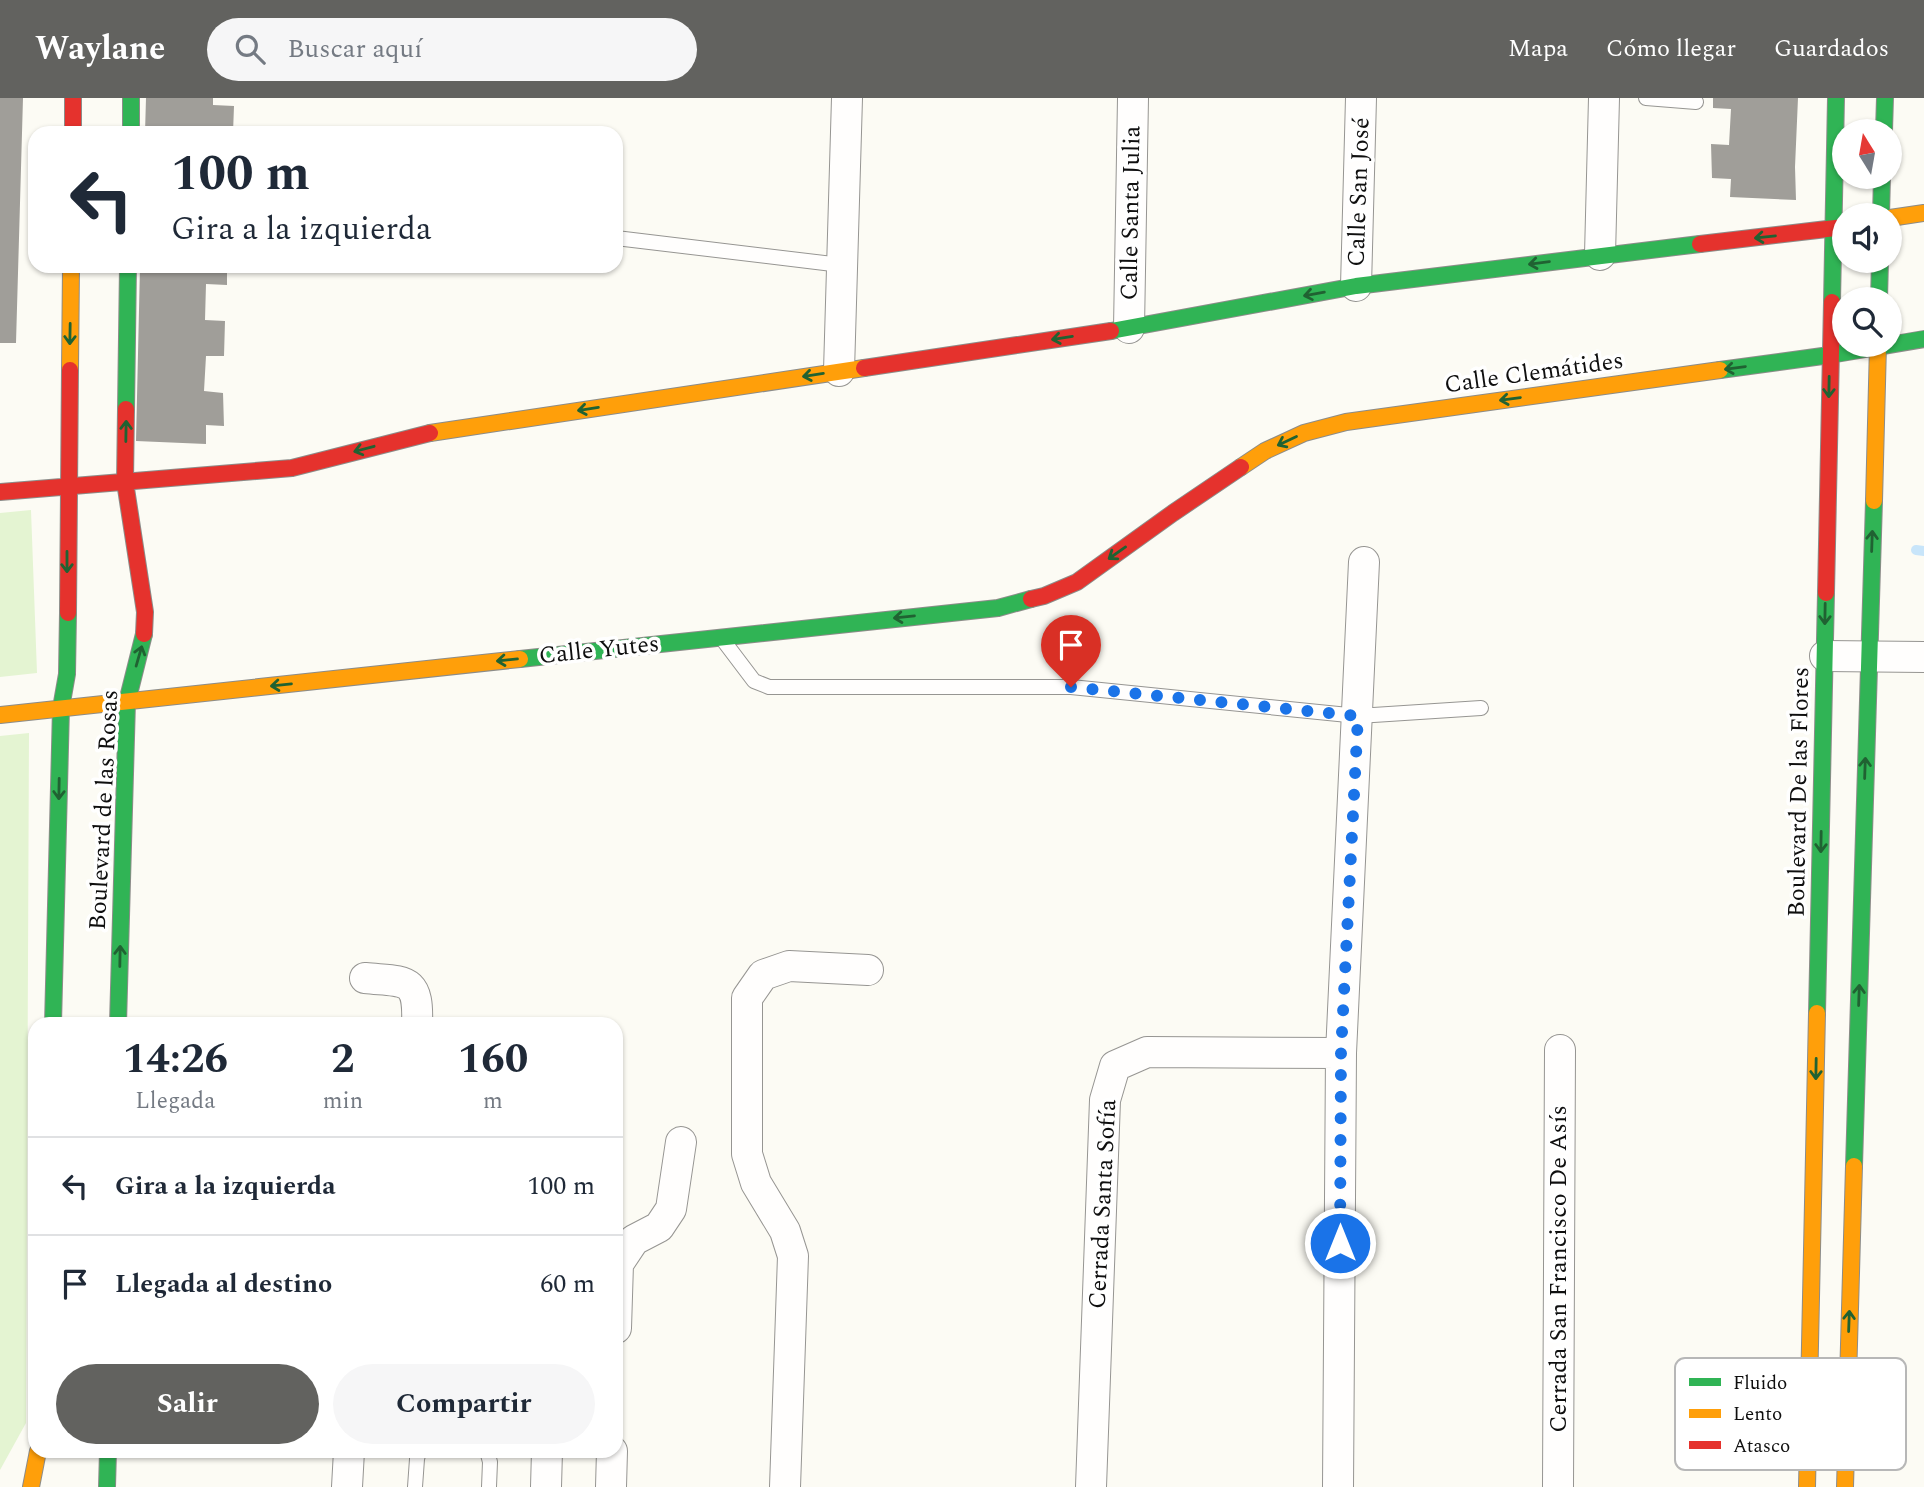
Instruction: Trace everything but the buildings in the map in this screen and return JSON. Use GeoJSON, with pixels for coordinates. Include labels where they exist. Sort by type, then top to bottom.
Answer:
{"type":"FeatureCollection","features":[{"type":"Feature","properties":{"kind":"street"},"geometry":{"type":"LineString","coordinates":[[73,126],[74,98]]}},
{"type":"Feature","properties":{"kind":"street"},"geometry":{"type":"LineString","coordinates":[[131,98],[131,126]]}},
{"type":"Feature","properties":{"kind":"street"},"geometry":{"type":"LineString","coordinates":[[839,371],[847,98]]}},
{"type":"Feature","properties":{"kind":"street","name":"Calle Santa Julia"},"geometry":{"type":"LineString","coordinates":[[1129,328],[1133,98]]}},
{"type":"Feature","properties":{"kind":"street","name":"Calle San José"},"geometry":{"type":"LineString","coordinates":[[1356,286],[1362,98]]}},
{"type":"Feature","properties":{"kind":"street"},"geometry":{"type":"LineString","coordinates":[[1600,256],[1604,98]]}},
{"type":"Feature","properties":{"kind":"street","name":"Boulevard De las Flores"},"geometry":{"type":"LineString","coordinates":[[1836,98],[1838,203]]}},
{"type":"Feature","properties":{"kind":"street"},"geometry":{"type":"LineString","coordinates":[[1884,119],[1885,98]]}},
{"type":"Feature","properties":{"kind":"street"},"geometry":{"type":"LineString","coordinates":[[1902,216],[1924,213]]}},
{"type":"Feature","properties":{"kind":"street"},"geometry":{"type":"LineString","coordinates":[[0,492],[292,468],[428,433],[1129,328],[1356,286],[1832,229]]}},
{"type":"Feature","properties":{"kind":"street","name":"Boulevard de las Rosas"},"geometry":{"type":"LineString","coordinates":[[53,1017],[61,708],[67,674],[71,273]]}},
{"type":"Feature","properties":{"kind":"street","name":"Boulevard de las Rosas"},"geometry":{"type":"LineString","coordinates":[[118,1017],[127,702],[144,636],[145,612],[125,482],[128,273]]}},
{"type":"Feature","properties":{"kind":"street","name":"Boulevard De las Flores"},"geometry":{"type":"LineString","coordinates":[[1810,1358],[1830,355],[1836,273]]}},
{"type":"Feature","properties":{"kind":"street","name":"Calle Clemátides"},"geometry":{"type":"LineString","coordinates":[[1902,342],[1924,339]]}},
{"type":"Feature","properties":{"kind":"street","name":"Calle Clemátides"},"geometry":{"type":"LineString","coordinates":[[1172,513],[1265,452],[1304,433],[1346,422],[1830,355]]}},
{"type":"Feature","properties":{"kind":"street"},"geometry":{"type":"LineString","coordinates":[[1848,1358],[1878,357]]}},
{"type":"Feature","properties":{"kind":"street","name":"Calle Yutes"},"geometry":{"type":"LineString","coordinates":[[0,715],[998,607],[1044,596],[1077,582],[1172,513]]}},
{"type":"Feature","properties":{"kind":"street"},"geometry":{"type":"LineString","coordinates":[[1338,1487],[1341,1052],[1364,562]]}},
{"type":"Feature","properties":{"kind":"street"},"geometry":{"type":"LineString","coordinates":[[1825,656],[1924,657]]}},
{"type":"Feature","properties":{"kind":"street"},"geometry":{"type":"LineString","coordinates":[[785,1487],[793,1256],[785,1231],[757,1183],[747,1154],[747,998],[763,975],[789,966],[868,970]]}},
{"type":"Feature","properties":{"kind":"street"},"geometry":{"type":"LineString","coordinates":[[365,978],[405,982],[414,990],[417,1017]]}},
{"type":"Feature","properties":{"kind":"street","name":"Cerrada San Francisco De Asís"},"geometry":{"type":"LineString","coordinates":[[1558,1487],[1559,1050]]}},
{"type":"Feature","properties":{"kind":"street","name":"Cerrada Santa Sofía"},"geometry":{"type":"LineString","coordinates":[[1091,1487],[1105,1100],[1115,1066],[1147,1052],[1341,1052]]}},
{"type":"Feature","properties":{"kind":"street"},"geometry":{"type":"LineString","coordinates":[[623,1256],[634,1240],[659,1227],[671,1209],[681,1142]]}},
{"type":"Feature","properties":{"kind":"street"},"geometry":{"type":"LineString","coordinates":[[32,1487],[37,1458]]}},
{"type":"Feature","properties":{"kind":"street"},"geometry":{"type":"LineString","coordinates":[[107,1487],[108,1458]]}},
{"type":"Feature","properties":{"kind":"street"},"geometry":{"type":"LineString","coordinates":[[347,1487],[349,1458]]}},
{"type":"Feature","properties":{"kind":"street"},"geometry":{"type":"LineString","coordinates":[[546,1487],[547,1458]]}},
{"type":"Feature","properties":{"kind":"street"},"geometry":{"type":"LineString","coordinates":[[611,1487],[612,1458]]}},
{"type":"Feature","properties":{"kind":"lane"},"geometry":{"type":"LineString","coordinates":[[1646,98],[1696,102]]}},
{"type":"Feature","properties":{"kind":"lane"},"geometry":{"type":"LineString","coordinates":[[623,239],[841,265]]}},
{"type":"Feature","properties":{"kind":"lane"},"geometry":{"type":"LineString","coordinates":[[720,636],[754,681],[769,687],[1071,687],[1358,716],[1481,708]]}},
{"type":"Feature","properties":{"kind":"lane"},"geometry":{"type":"LineString","coordinates":[[415,1487],[418,1458]]}},
{"type":"Feature","properties":{"kind":"lane"},"geometry":{"type":"LineString","coordinates":[[489,1458],[489,1487]]}},
{"type":"Feature","properties":{"kind":"green space"},"geometry":{"type":"Polygon","coordinates":[[[31,510],[37,673],[0,677],[0,513],[31,510]]]}},
{"type":"Feature","properties":{"kind":"green space"},"geometry":{"type":"Polygon","coordinates":[[[29,733],[26,1423],[0,1470],[0,736],[29,733]]]}},
{"type":"Feature","properties":{"kind":"waterway"},"geometry":{"type":"LineString","coordinates":[[1916,550],[1924,551]]}},
{"type":"Feature","properties":{"kind":"traffic: fast"},"geometry":{"type":"LineString","coordinates":[[131,98],[131,126]]}},
{"type":"Feature","properties":{"kind":"traffic: fast"},"geometry":{"type":"LineString","coordinates":[[1832,287],[1836,98]]}},
{"type":"Feature","properties":{"kind":"traffic: fast"},"geometry":{"type":"LineString","coordinates":[[1884,119],[1885,98]]}},
{"type":"Feature","properties":{"kind":"traffic: fast"},"geometry":{"type":"LineString","coordinates":[[1881,203],[1882,189]]}},
{"type":"Feature","properties":{"kind":"traffic: fast"},"geometry":{"type":"LineString","coordinates":[[1111,331],[1356,286],[1700,244]]}},
{"type":"Feature","properties":{"kind":"traffic: fast"},"geometry":{"type":"LineString","coordinates":[[126,409],[128,273]]}},
{"type":"Feature","properties":{"kind":"traffic: fast"},"geometry":{"type":"LineString","coordinates":[[1879,287],[1880,273]]}},
{"type":"Feature","properties":{"kind":"traffic: fast"},"geometry":{"type":"LineString","coordinates":[[1720,370],[1924,339]]}},
{"type":"Feature","properties":{"kind":"traffic: fast"},"geometry":{"type":"LineString","coordinates":[[1854,1166],[1874,501]]}},
{"type":"Feature","properties":{"kind":"traffic: fast"},"geometry":{"type":"LineString","coordinates":[[1817,1013],[1826,593]]}},
{"type":"Feature","properties":{"kind":"traffic: fast"},"geometry":{"type":"LineString","coordinates":[[520,659],[998,608],[1031,599]]}},
{"type":"Feature","properties":{"kind":"traffic: fast"},"geometry":{"type":"LineString","coordinates":[[53,1017],[61,708],[67,674],[68,613]]}},
{"type":"Feature","properties":{"kind":"traffic: fast"},"geometry":{"type":"LineString","coordinates":[[118,1017],[127,702],[144,634]]}},
{"type":"Feature","properties":{"kind":"traffic: fast"},"geometry":{"type":"LineString","coordinates":[[107,1487],[108,1458]]}},
{"type":"Feature","properties":{"kind":"traffic: slow"},"geometry":{"type":"LineString","coordinates":[[1902,216],[1924,213]]}},
{"type":"Feature","properties":{"kind":"traffic: slow"},"geometry":{"type":"LineString","coordinates":[[70,370],[71,273]]}},
{"type":"Feature","properties":{"kind":"traffic: slow"},"geometry":{"type":"LineString","coordinates":[[1874,501],[1878,357]]}},
{"type":"Feature","properties":{"kind":"traffic: slow"},"geometry":{"type":"LineString","coordinates":[[430,433],[864,368]]}},
{"type":"Feature","properties":{"kind":"traffic: slow"},"geometry":{"type":"LineString","coordinates":[[1241,467],[1265,451],[1304,433],[1346,422],[1720,370]]}},
{"type":"Feature","properties":{"kind":"traffic: slow"},"geometry":{"type":"LineString","coordinates":[[0,715],[520,659]]}},
{"type":"Feature","properties":{"kind":"traffic: slow"},"geometry":{"type":"LineString","coordinates":[[1810,1358],[1817,1013]]}},
{"type":"Feature","properties":{"kind":"traffic: slow"},"geometry":{"type":"LineString","coordinates":[[1849,1358],[1854,1166]]}},
{"type":"Feature","properties":{"kind":"traffic: slow"},"geometry":{"type":"LineString","coordinates":[[31,1487],[37,1458]]}},
{"type":"Feature","properties":{"kind":"traffic: slow"},"geometry":{"type":"LineString","coordinates":[[1807,1470],[1807,1487]]}},
{"type":"Feature","properties":{"kind":"traffic: slow"},"geometry":{"type":"LineString","coordinates":[[1845,1470],[1845,1487]]}},
{"type":"Feature","properties":{"kind":"traffic: jam"},"geometry":{"type":"LineString","coordinates":[[73,98],[73,126]]}},
{"type":"Feature","properties":{"kind":"traffic: jam"},"geometry":{"type":"LineString","coordinates":[[1700,244],[1832,228]]}},
{"type":"Feature","properties":{"kind":"traffic: jam"},"geometry":{"type":"LineString","coordinates":[[1826,593],[1832,302]]}},
{"type":"Feature","properties":{"kind":"traffic: jam"},"geometry":{"type":"LineString","coordinates":[[864,368],[1111,331]]}},
{"type":"Feature","properties":{"kind":"traffic: jam"},"geometry":{"type":"LineString","coordinates":[[68,613],[70,370]]}},
{"type":"Feature","properties":{"kind":"traffic: jam"},"geometry":{"type":"LineString","coordinates":[[126,409],[125,482],[145,612],[144,634]]}},
{"type":"Feature","properties":{"kind":"traffic: jam"},"geometry":{"type":"LineString","coordinates":[[0,492],[292,468],[430,433]]}},
{"type":"Feature","properties":{"kind":"traffic: jam"},"geometry":{"type":"LineString","coordinates":[[1031,599],[1077,582],[1241,467]]}},
{"type":"Feature","properties":{"kind":"route"},"geometry":{"type":"LineString","coordinates":[[1071,687],[1358,716],[1341,1052],[1340,1243]]}}]}
